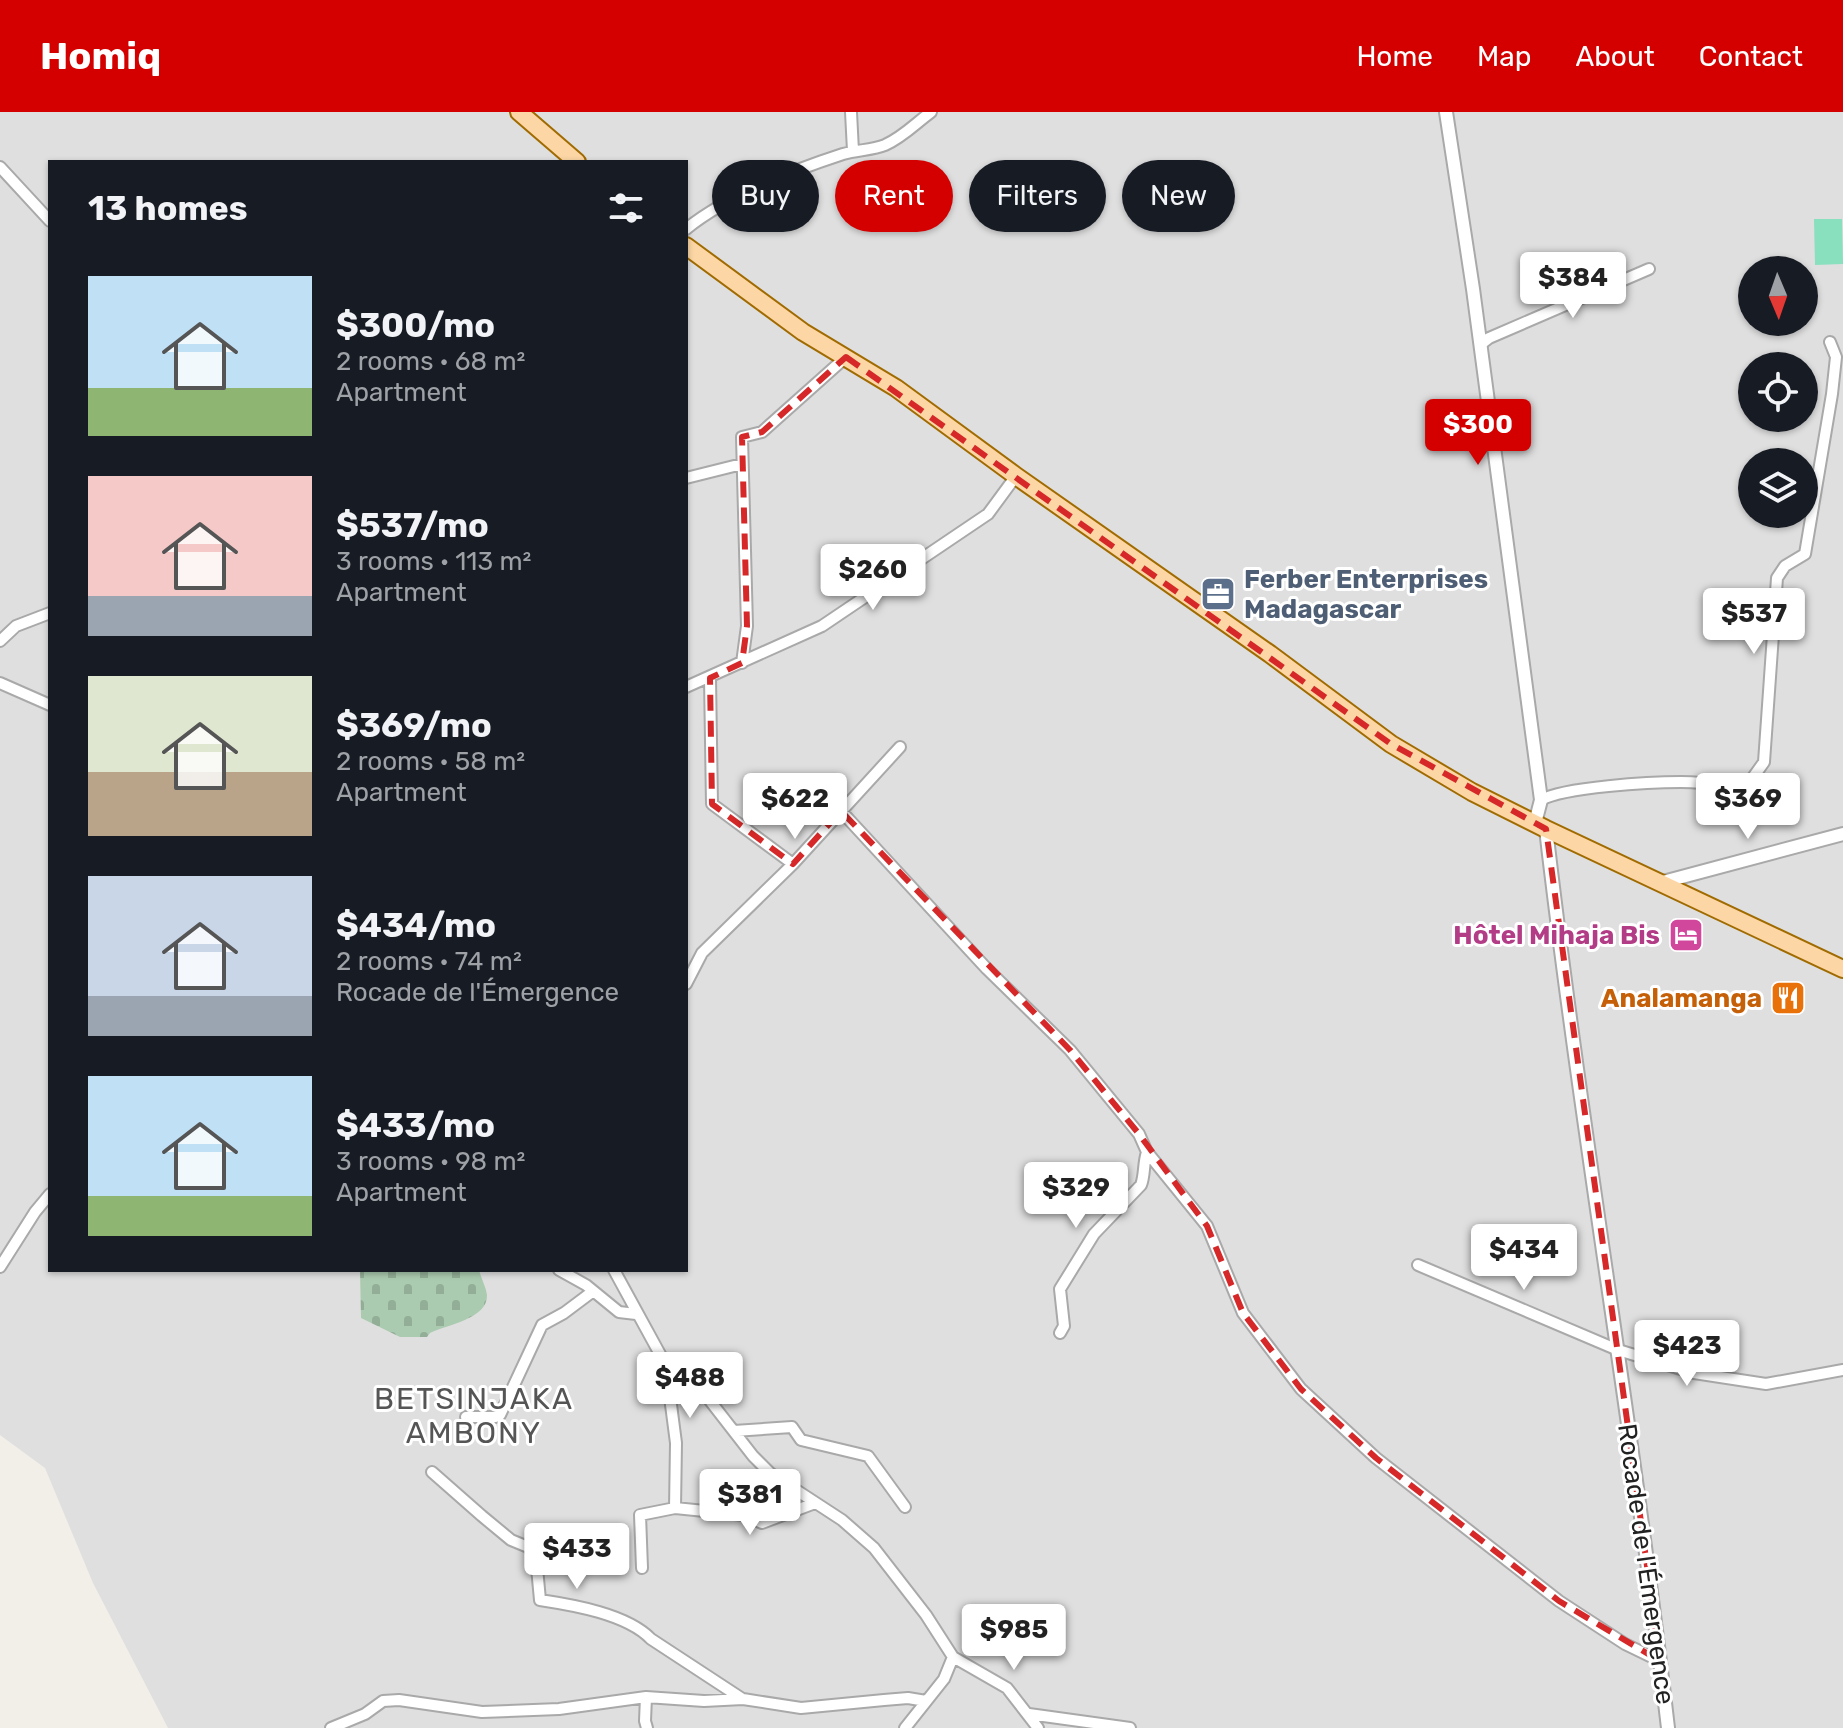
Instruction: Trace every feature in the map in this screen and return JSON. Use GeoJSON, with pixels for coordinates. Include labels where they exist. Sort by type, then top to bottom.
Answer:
{"type":"FeatureCollection","features":[{"type":"Feature","properties":{"kind":"main road"},"geometry":{"type":"LineString","coordinates":[[519,112],[575,160]]}},
{"type":"Feature","properties":{"kind":"main road"},"geometry":{"type":"LineString","coordinates":[[688,247],[803,332],[896,388],[1391,744],[1472,792],[1843,969]]}},
{"type":"Feature","properties":{"kind":"street"},"geometry":{"type":"LineString","coordinates":[[851,112],[853,151]]}},
{"type":"Feature","properties":{"kind":"street"},"geometry":{"type":"LineString","coordinates":[[688,228],[793,170],[853,151],[884,145],[931,112]]}},
{"type":"Feature","properties":{"kind":"street"},"geometry":{"type":"LineString","coordinates":[[1446,112],[1541,800],[1541,826]]}},
{"type":"Feature","properties":{"kind":"street"},"geometry":{"type":"LineString","coordinates":[[0,167],[48,219]]}},
{"type":"Feature","properties":{"kind":"street"},"geometry":{"type":"LineString","coordinates":[[1480,345],[1489,338],[1649,269]]}},
{"type":"Feature","properties":{"kind":"street"},"geometry":{"type":"LineString","coordinates":[[1541,800],[1551,794],[1571,791],[1682,782],[1749,783],[1764,762],[1777,578],[1785,566],[1805,554],[1834,383],[1836,357],[1830,342]]}},
{"type":"Feature","properties":{"kind":"street"},"geometry":{"type":"LineString","coordinates":[[742,663],[747,626],[742,437],[762,432],[846,357]]}},
{"type":"Feature","properties":{"kind":"street"},"geometry":{"type":"LineString","coordinates":[[688,478],[742,464]]}},
{"type":"Feature","properties":{"kind":"street"},"geometry":{"type":"LineString","coordinates":[[688,686],[822,626],[988,514],[1016,476]]}},
{"type":"Feature","properties":{"kind":"street"},"geometry":{"type":"LineString","coordinates":[[0,641],[16,626],[48,614]]}},
{"type":"Feature","properties":{"kind":"street"},"geometry":{"type":"LineString","coordinates":[[710,678],[712,804],[793,864]]}},
{"type":"Feature","properties":{"kind":"street"},"geometry":{"type":"LineString","coordinates":[[0,683],[48,704]]}},
{"type":"Feature","properties":{"kind":"street"},"geometry":{"type":"LineString","coordinates":[[688,980],[702,953],[793,864],[900,747]]}},
{"type":"Feature","properties":{"kind":"street"},"geometry":{"type":"LineString","coordinates":[[841,811],[987,969],[1070,1050],[1139,1134],[1147,1152],[1207,1226],[1243,1313],[1301,1389],[1376,1458],[1559,1601],[1625,1644],[1660,1661]]}},
{"type":"Feature","properties":{"kind":"street","name":"Rocade de l'Émergence"},"geometry":{"type":"LineString","coordinates":[[1541,826],[1618,1350],[1668,1728]]}},
{"type":"Feature","properties":{"kind":"street"},"geometry":{"type":"LineString","coordinates":[[1663,882],[1843,834]]}},
{"type":"Feature","properties":{"kind":"street"},"geometry":{"type":"LineString","coordinates":[[1060,1333],[1064,1326],[1060,1289],[1094,1234],[1141,1185],[1147,1152]]}},
{"type":"Feature","properties":{"kind":"street"},"geometry":{"type":"LineString","coordinates":[[0,1267],[48,1196]]}},
{"type":"Feature","properties":{"kind":"street"},"geometry":{"type":"LineString","coordinates":[[1418,1265],[1618,1350],[1694,1373],[1766,1384],[1843,1370]]}},
{"type":"Feature","properties":{"kind":"street"},"geometry":{"type":"LineString","coordinates":[[563,1272],[586,1285],[619,1312],[636,1314]]}},
{"type":"Feature","properties":{"kind":"street"},"geometry":{"type":"LineString","coordinates":[[615,1272],[661,1356],[676,1443],[675,1508]]}},
{"type":"Feature","properties":{"kind":"street"},"geometry":{"type":"LineString","coordinates":[[466,1417],[500,1415],[542,1325],[592,1292]]}},
{"type":"Feature","properties":{"kind":"street"},"geometry":{"type":"LineString","coordinates":[[661,1356],[704,1393],[770,1473],[853,1528],[874,1548],[926,1615],[953,1657],[1007,1688],[1038,1728]]}},
{"type":"Feature","properties":{"kind":"street"},"geometry":{"type":"LineString","coordinates":[[734,1431],[792,1427],[801,1440],[868,1456],[905,1507]]}},
{"type":"Feature","properties":{"kind":"street"},"geometry":{"type":"LineString","coordinates":[[432,1472],[511,1540],[528,1547],[536,1557],[540,1600],[623,1620],[642,1629],[651,1639],[743,1699]]}},
{"type":"Feature","properties":{"kind":"street"},"geometry":{"type":"LineString","coordinates":[[642,1568],[640,1515],[675,1508],[744,1515],[762,1523],[815,1503]]}},
{"type":"Feature","properties":{"kind":"street"},"geometry":{"type":"LineString","coordinates":[[905,1728],[944,1679],[953,1657]]}},
{"type":"Feature","properties":{"kind":"street"},"geometry":{"type":"LineString","coordinates":[[646,1697],[647,1728]]}},
{"type":"Feature","properties":{"kind":"street"},"geometry":{"type":"LineString","coordinates":[[331,1728],[365,1714],[383,1701],[399,1700],[482,1712],[559,1709],[646,1697],[704,1701],[743,1699],[801,1708],[908,1698],[926,1701]]}},
{"type":"Feature","properties":{"kind":"street"},"geometry":{"type":"LineString","coordinates":[[1029,1714],[1130,1728]]}},
{"type":"Feature","properties":{"kind":"highlighted area"},"geometry":{"type":"Polygon","coordinates":[[[846,357],[1391,744],[1546,829],[1660,1661],[1559,1601],[1376,1458],[1301,1389],[1243,1313],[1207,1226],[1139,1134],[1070,1050],[841,811],[793,864],[712,804],[710,678],[742,663],[747,626],[742,437],[762,432],[846,357]]]}},
{"type":"Feature","properties":{"kind":"shaded area"},"geometry":{"type":"Polygon","coordinates":[[[0,112],[1843,112],[1843,1728],[168,1728],[93,1583],[45,1468],[0,1435],[0,112]]]}},
{"type":"Feature","properties":{"kind":"green space"},"geometry":{"type":"Polygon","coordinates":[[[1814,219],[1842,219],[1843,264],[1818,265],[1818,256],[1815,256],[1814,219]]]}},
{"type":"Feature","properties":{"kind":"green space"},"geometry":{"type":"Polygon","coordinates":[[[360,1272],[480,1272],[487,1295],[481,1310],[474,1315],[427,1337],[400,1337],[361,1318],[360,1272]]]}},
{"type":"Feature","properties":{"kind":"place","name":"Ferber Enterprises Madagascar"},"geometry":{"type":"Point","coordinates":[1218,594]}},
{"type":"Feature","properties":{"kind":"place","name":"Hôtel Mihaja Bis"},"geometry":{"type":"Point","coordinates":[1686,935]}},
{"type":"Feature","properties":{"kind":"place","name":"Analamanga"},"geometry":{"type":"Point","coordinates":[1788,998]}},
{"type":"Feature","properties":{"kind":"district","name":"BETSINJAKA AMBONY"},"geometry":{"type":"Point","coordinates":[474,1416]}}]}
